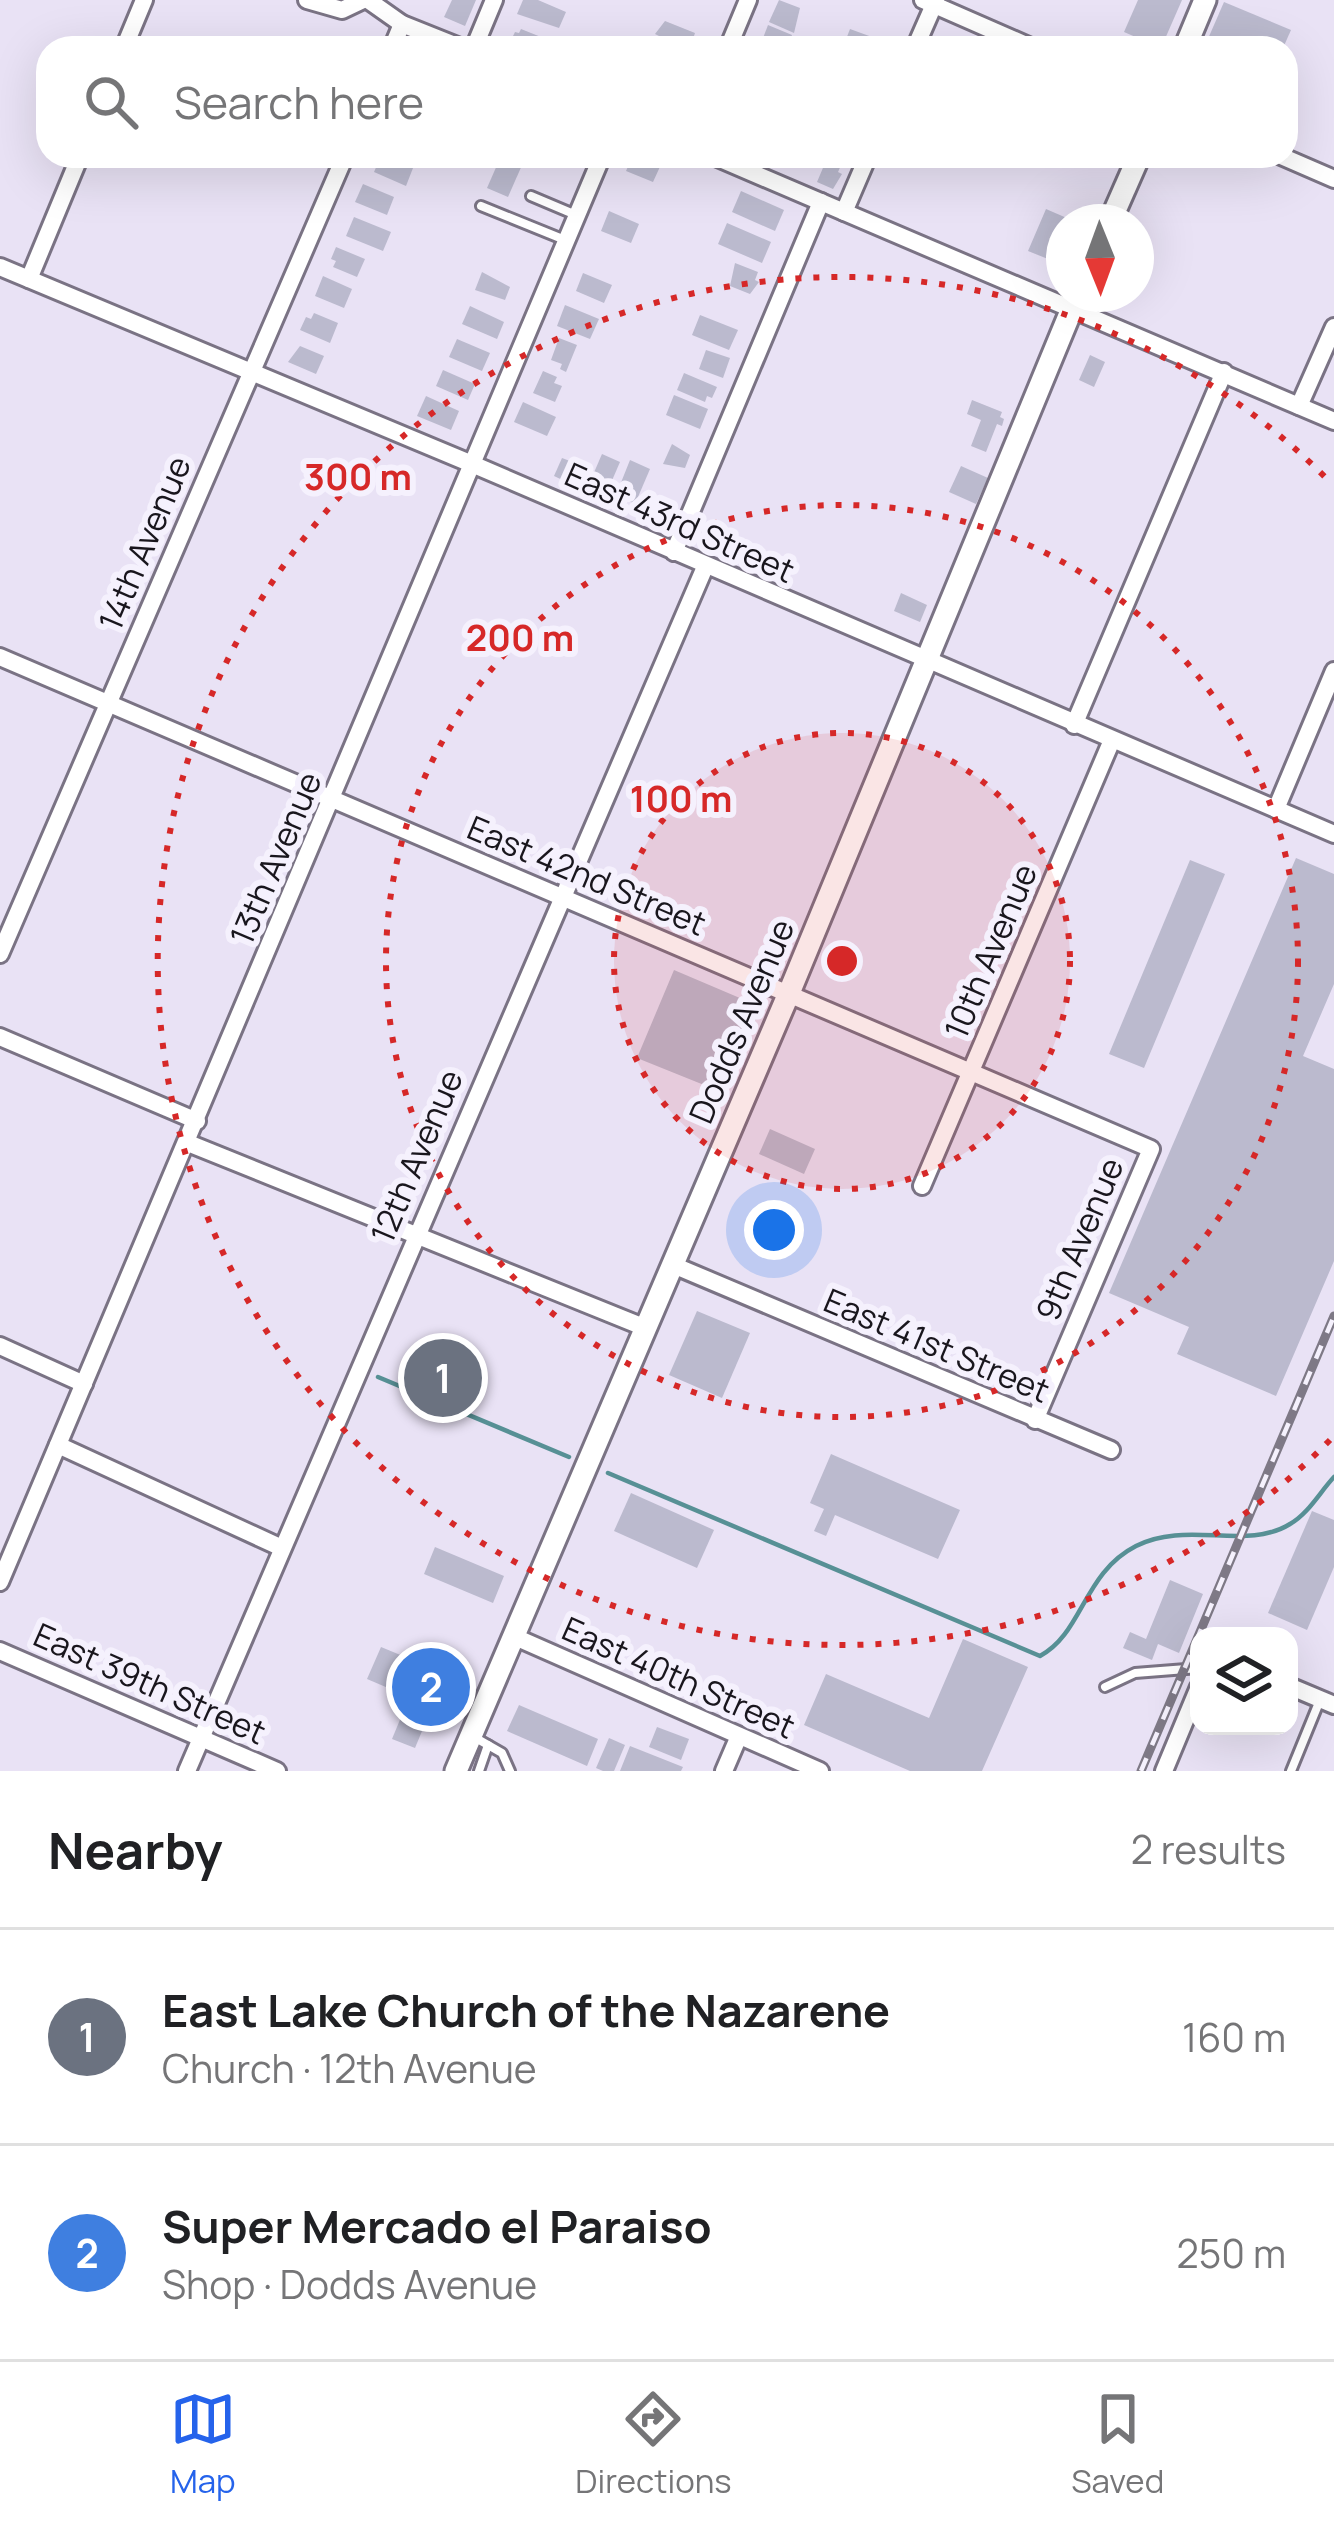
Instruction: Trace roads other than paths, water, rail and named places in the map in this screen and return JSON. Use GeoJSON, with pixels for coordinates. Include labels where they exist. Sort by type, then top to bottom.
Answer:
{"type":"FeatureCollection","features":[{"type":"Feature","properties":{"kind":"street"},"geometry":{"type":"LineString","coordinates":[[129,36],[144,0]]}},
{"type":"Feature","properties":{"kind":"street"},"geometry":{"type":"LineString","coordinates":[[307,0],[342,10],[366,0],[402,24],[432,36]]}},
{"type":"Feature","properties":{"kind":"street"},"geometry":{"type":"LineString","coordinates":[[478,36],[494,0]]}},
{"type":"Feature","properties":{"kind":"street"},"geometry":{"type":"LineString","coordinates":[[733,36],[748,0]]}},
{"type":"Feature","properties":{"kind":"street"},"geometry":{"type":"LineString","coordinates":[[1190,36],[1204,0]]}},
{"type":"Feature","properties":{"kind":"street"},"geometry":{"type":"LineString","coordinates":[[919,36],[931,2],[1006,36]]}},
{"type":"Feature","properties":{"kind":"street"},"geometry":{"type":"LineString","coordinates":[[397,36],[402,24]]}},
{"type":"Feature","properties":{"kind":"street"},"geometry":{"type":"LineString","coordinates":[[1298,163],[1334,179]]}},
{"type":"Feature","properties":{"kind":"street"},"geometry":{"type":"LineString","coordinates":[[29,279],[75,168]]}},
{"type":"Feature","properties":{"kind":"street","name":"14th Avenue"},"geometry":{"type":"LineString","coordinates":[[0,954],[340,168]]}},
{"type":"Feature","properties":{"kind":"street","name":"13th Avenue"},"geometry":{"type":"LineString","coordinates":[[0,1582],[597,168]]}},
{"type":"Feature","properties":{"kind":"street"},"geometry":{"type":"LineString","coordinates":[[741,168],[1046,291]]}},
{"type":"Feature","properties":{"kind":"street"},"geometry":{"type":"LineString","coordinates":[[844,212],[863,168]]}},
{"type":"Feature","properties":{"kind":"street"},"geometry":{"type":"LineString","coordinates":[[1118,204],[1133,168]]}},
{"type":"Feature","properties":{"kind":"street"},"geometry":{"type":"LineString","coordinates":[[674,552],[821,202]]}},
{"type":"Feature","properties":{"kind":"street","name":"East 43rd Street"},"geometry":{"type":"LineString","coordinates":[[0,267],[472,464],[1334,835]]}},
{"type":"Feature","properties":{"kind":"street","name":"Dodds Avenue"},"geometry":{"type":"LineString","coordinates":[[456,1771],[480,1741],[514,1636],[789,993],[1071,312]]}},
{"type":"Feature","properties":{"kind":"street"},"geometry":{"type":"LineString","coordinates":[[1096,312],[1334,421]]}},
{"type":"Feature","properties":{"kind":"street"},"geometry":{"type":"LineString","coordinates":[[1299,406],[1334,327]]}},
{"type":"Feature","properties":{"kind":"street"},"geometry":{"type":"LineString","coordinates":[[1074,725],[1224,372]]}},
{"type":"Feature","properties":{"kind":"street","name":"12th Avenue"},"geometry":{"type":"LineString","coordinates":[[187,1771],[705,566]]}},
{"type":"Feature","properties":{"kind":"street","name":"East 42nd Street"},"geometry":{"type":"LineString","coordinates":[[0,657],[1151,1149]]}},
{"type":"Feature","properties":{"kind":"street"},"geometry":{"type":"LineString","coordinates":[[1276,809],[1334,670]]}},
{"type":"Feature","properties":{"kind":"street","name":"10th Avenue"},"geometry":{"type":"LineString","coordinates":[[922,1186],[1112,740]]}},
{"type":"Feature","properties":{"kind":"street"},"geometry":{"type":"LineString","coordinates":[[0,1037],[197,1121]]}},
{"type":"Feature","properties":{"kind":"street"},"geometry":{"type":"LineString","coordinates":[[188,1143],[646,1328]]}},
{"type":"Feature","properties":{"kind":"street","name":"9th Avenue"},"geometry":{"type":"LineString","coordinates":[[1035,1420],[1151,1149]]}},
{"type":"Feature","properties":{"kind":"street","name":"East 41st Street"},"geometry":{"type":"LineString","coordinates":[[673,1265],[1112,1450]]}},
{"type":"Feature","properties":{"kind":"street"},"geometry":{"type":"LineString","coordinates":[[0,1346],[84,1384]]}},
{"type":"Feature","properties":{"kind":"street"},"geometry":{"type":"LineString","coordinates":[[58,1445],[282,1548]]}},
{"type":"Feature","properties":{"kind":"street","name":"East 40th Street"},"geometry":{"type":"LineString","coordinates":[[514,1636],[820,1771]]}},
{"type":"Feature","properties":{"kind":"street","name":"East 39th Street"},"geometry":{"type":"LineString","coordinates":[[0,1651],[277,1771]]}},
{"type":"Feature","properties":{"kind":"street"},"geometry":{"type":"LineString","coordinates":[[1298,1690],[1327,1702]]}},
{"type":"Feature","properties":{"kind":"street"},"geometry":{"type":"LineString","coordinates":[[1164,1771],[1190,1709]]}},
{"type":"Feature","properties":{"kind":"street"},"geometry":{"type":"LineString","coordinates":[[724,1771],[739,1736]]}},
{"type":"Feature","properties":{"kind":"lane"},"geometry":{"type":"LineString","coordinates":[[531,196],[577,215]]}},
{"type":"Feature","properties":{"kind":"lane"},"geometry":{"type":"LineString","coordinates":[[481,206],[566,240]]}},
{"type":"Feature","properties":{"kind":"lane"},"geometry":{"type":"LineString","coordinates":[[1105,1688],[1135,1672],[1190,1669]]}},
{"type":"Feature","properties":{"kind":"lane"},"geometry":{"type":"LineString","coordinates":[[1291,1771],[1327,1702]]}},
{"type":"Feature","properties":{"kind":"lane"},"geometry":{"type":"LineString","coordinates":[[479,1771],[480,1741],[502,1753],[510,1771]]}},
{"type":"Feature","properties":{"kind":"waterway"},"geometry":{"type":"LineString","coordinates":[[378,1377],[569,1457]]}},
{"type":"Feature","properties":{"kind":"waterway"},"geometry":{"type":"LineString","coordinates":[[608,1473],[1040,1656],[1066,1633],[1105,1571],[1136,1546],[1175,1535],[1273,1532],[1302,1515],[1334,1477]]}},
{"type":"Feature","properties":{"kind":"railway"},"geometry":{"type":"LineString","coordinates":[[1141,1771],[1334,1316]]}},
{"type":"Feature","properties":{"kind":"place","name":"East Lake Church of the Nazarene"},"geometry":{"type":"Point","coordinates":[443,1378]}},
{"type":"Feature","properties":{"kind":"place","name":"Super Mercado el Paraiso"},"geometry":{"type":"Point","coordinates":[431,1687]}}]}
